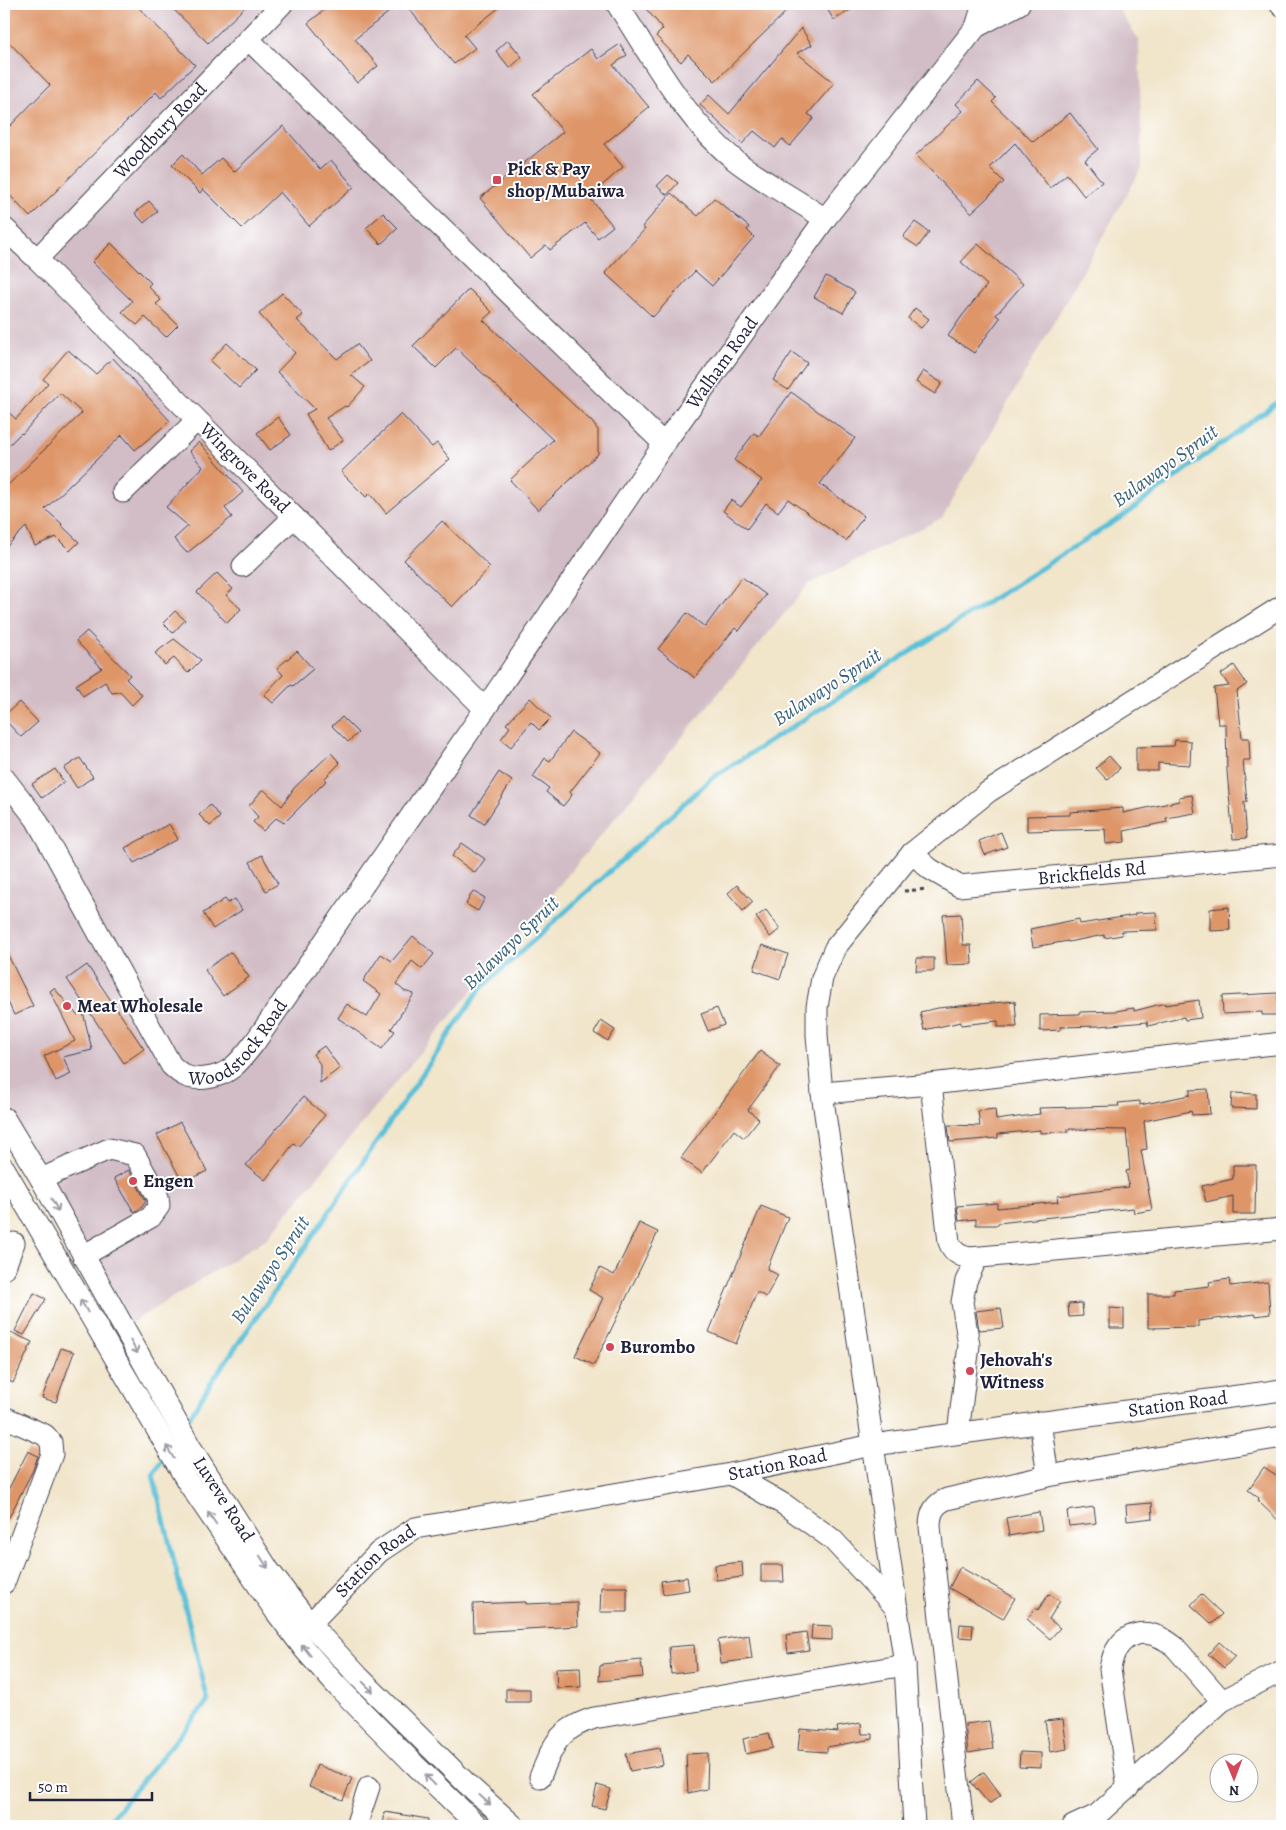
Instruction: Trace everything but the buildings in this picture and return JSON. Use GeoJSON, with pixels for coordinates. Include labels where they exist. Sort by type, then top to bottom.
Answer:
{"type":"FeatureCollection","features":[{"type":"Feature","properties":{"kind":"street","name":"Woodbury Road"},"geometry":{"type":"LineString","coordinates":[[37,259],[282,4]]}},
{"type":"Feature","properties":{"kind":"street"},"geometry":{"type":"LineString","coordinates":[[618,4],[676,96],[704,130],[736,160],[825,219]]}},
{"type":"Feature","properties":{"kind":"street"},"geometry":{"type":"LineString","coordinates":[[976,28],[984,4]]}},
{"type":"Feature","properties":{"kind":"street"},"geometry":{"type":"LineString","coordinates":[[976,28],[1019,4]]}},
{"type":"Feature","properties":{"kind":"street","name":"Walham Road"},"geometry":{"type":"LineString","coordinates":[[485,709],[664,444],[825,219],[976,28]]}},
{"type":"Feature","properties":{"kind":"street"},"geometry":{"type":"LineString","coordinates":[[249,40],[664,444]]}},
{"type":"Feature","properties":{"kind":"street","name":"Wingrove Road"},"geometry":{"type":"LineString","coordinates":[[4,228],[485,709]]}},
{"type":"Feature","properties":{"kind":"street"},"geometry":{"type":"LineString","coordinates":[[123,492],[197,420]]}},
{"type":"Feature","properties":{"kind":"street"},"geometry":{"type":"LineString","coordinates":[[243,566],[294,517]]}},
{"type":"Feature","properties":{"kind":"street"},"geometry":{"type":"LineString","coordinates":[[914,1826],[905,1665],[822,1093],[817,1035],[817,1007],[822,978],[835,948],[912,853],[988,792],[1282,606]]}},
{"type":"Feature","properties":{"kind":"street","name":"Woodstock Road"},"geometry":{"type":"LineString","coordinates":[[4,778],[36,819],[171,1065],[180,1075],[195,1080],[220,1076],[240,1060],[255,1042],[485,709]]}},
{"type":"Feature","properties":{"kind":"street"},"geometry":{"type":"LineString","coordinates":[[912,853],[930,869],[959,886]]}},
{"type":"Feature","properties":{"kind":"street","name":"Brickfields Rd"},"geometry":{"type":"LineString","coordinates":[[959,886],[1282,855]]}},
{"type":"Feature","properties":{"kind":"street"},"geometry":{"type":"LineString","coordinates":[[822,1093],[931,1084],[1282,1043]]}},
{"type":"Feature","properties":{"kind":"street"},"geometry":{"type":"LineString","coordinates":[[931,1084],[949,1242],[954,1252],[962,1257],[977,1258],[1282,1229]]}},
{"type":"Feature","properties":{"kind":"street","name":"Luveve Road"},"geometry":{"type":"LineString","coordinates":[[4,1118],[41,1179],[191,1448],[268,1568],[310,1624],[367,1685],[467,1784],[514,1826]]}},
{"type":"Feature","properties":{"kind":"street"},"geometry":{"type":"LineString","coordinates":[[41,1179],[109,1149],[135,1155],[158,1196],[159,1206],[151,1217],[83,1256]]}},
{"type":"Feature","properties":{"kind":"street","name":"Luveve Road"},"geometry":{"type":"LineString","coordinates":[[4,1168],[187,1481],[276,1612],[305,1650],[365,1715],[478,1826]]}},
{"type":"Feature","properties":{"kind":"street"},"geometry":{"type":"LineString","coordinates":[[4,1269],[14,1243]]}},
{"type":"Feature","properties":{"kind":"street"},"geometry":{"type":"LineString","coordinates":[[958,1433],[969,1345],[962,1302],[966,1281],[977,1258]]}},
{"type":"Feature","properties":{"kind":"street","name":"Station Road"},"geometry":{"type":"LineString","coordinates":[[310,1624],[379,1552],[415,1528],[731,1474],[873,1445],[1282,1390]]}},
{"type":"Feature","properties":{"kind":"street"},"geometry":{"type":"LineString","coordinates":[[4,1417],[45,1435],[51,1442],[52,1454],[4,1583]]}},
{"type":"Feature","properties":{"kind":"street"},"geometry":{"type":"LineString","coordinates":[[1040,1422],[1048,1476]]}},
{"type":"Feature","properties":{"kind":"street"},"geometry":{"type":"LineString","coordinates":[[963,1826],[930,1527],[932,1511],[938,1503],[947,1499],[1048,1476],[1282,1438]]}},
{"type":"Feature","properties":{"kind":"street"},"geometry":{"type":"LineString","coordinates":[[731,1474],[785,1505],[832,1539],[898,1610]]}},
{"type":"Feature","properties":{"kind":"street"},"geometry":{"type":"LineString","coordinates":[[1128,1788],[1110,1669],[1116,1650],[1124,1642],[1132,1635],[1144,1633],[1155,1634],[1166,1639],[1222,1701]]}},
{"type":"Feature","properties":{"kind":"street"},"geometry":{"type":"LineString","coordinates":[[540,1777],[554,1744],[561,1735],[571,1727],[594,1718],[905,1665]]}},
{"type":"Feature","properties":{"kind":"street"},"geometry":{"type":"LineString","coordinates":[[1073,1826],[1097,1815],[1222,1701],[1282,1670]]}},
{"type":"Feature","properties":{"kind":"street"},"geometry":{"type":"LineString","coordinates":[[356,1826],[369,1787]]}},
{"type":"Feature","properties":{"kind":"path"},"geometry":{"type":"LineString","coordinates":[[878,894],[959,886]]}},
{"type":"Feature","properties":{"kind":"shaded area"},"geometry":{"type":"Polygon","coordinates":[[[4,4],[1115,4],[1139,40],[1142,168],[942,518],[809,584],[266,1239],[128,1325],[4,1105],[4,4]]]}},
{"type":"Feature","properties":{"kind":"waterway","name":"Bulawayo Spruit"},"geometry":{"type":"LineString","coordinates":[[185,1424],[214,1378],[302,1252],[480,989],[712,778],[1123,516],[1282,399]]}},
{"type":"Feature","properties":{"kind":"waterway","name":"Bulawayo Spruit"},"geometry":{"type":"LineString","coordinates":[[105,1826],[208,1701],[153,1475],[166,1455]]}},
{"type":"Feature","properties":{"kind":"place","name":"Pick & Pay shop/Mubaiwa"},"geometry":{"type":"Point","coordinates":[497,180]}},
{"type":"Feature","properties":{"kind":"place","name":"Meat Wholesale"},"geometry":{"type":"Point","coordinates":[67,1006]}},
{"type":"Feature","properties":{"kind":"place","name":"Engen"},"geometry":{"type":"Point","coordinates":[133,1181]}},
{"type":"Feature","properties":{"kind":"place","name":"Burombo"},"geometry":{"type":"Point","coordinates":[610,1347]}},
{"type":"Feature","properties":{"kind":"place","name":"Jehovah's Witness"},"geometry":{"type":"Point","coordinates":[970,1371]}}]}
